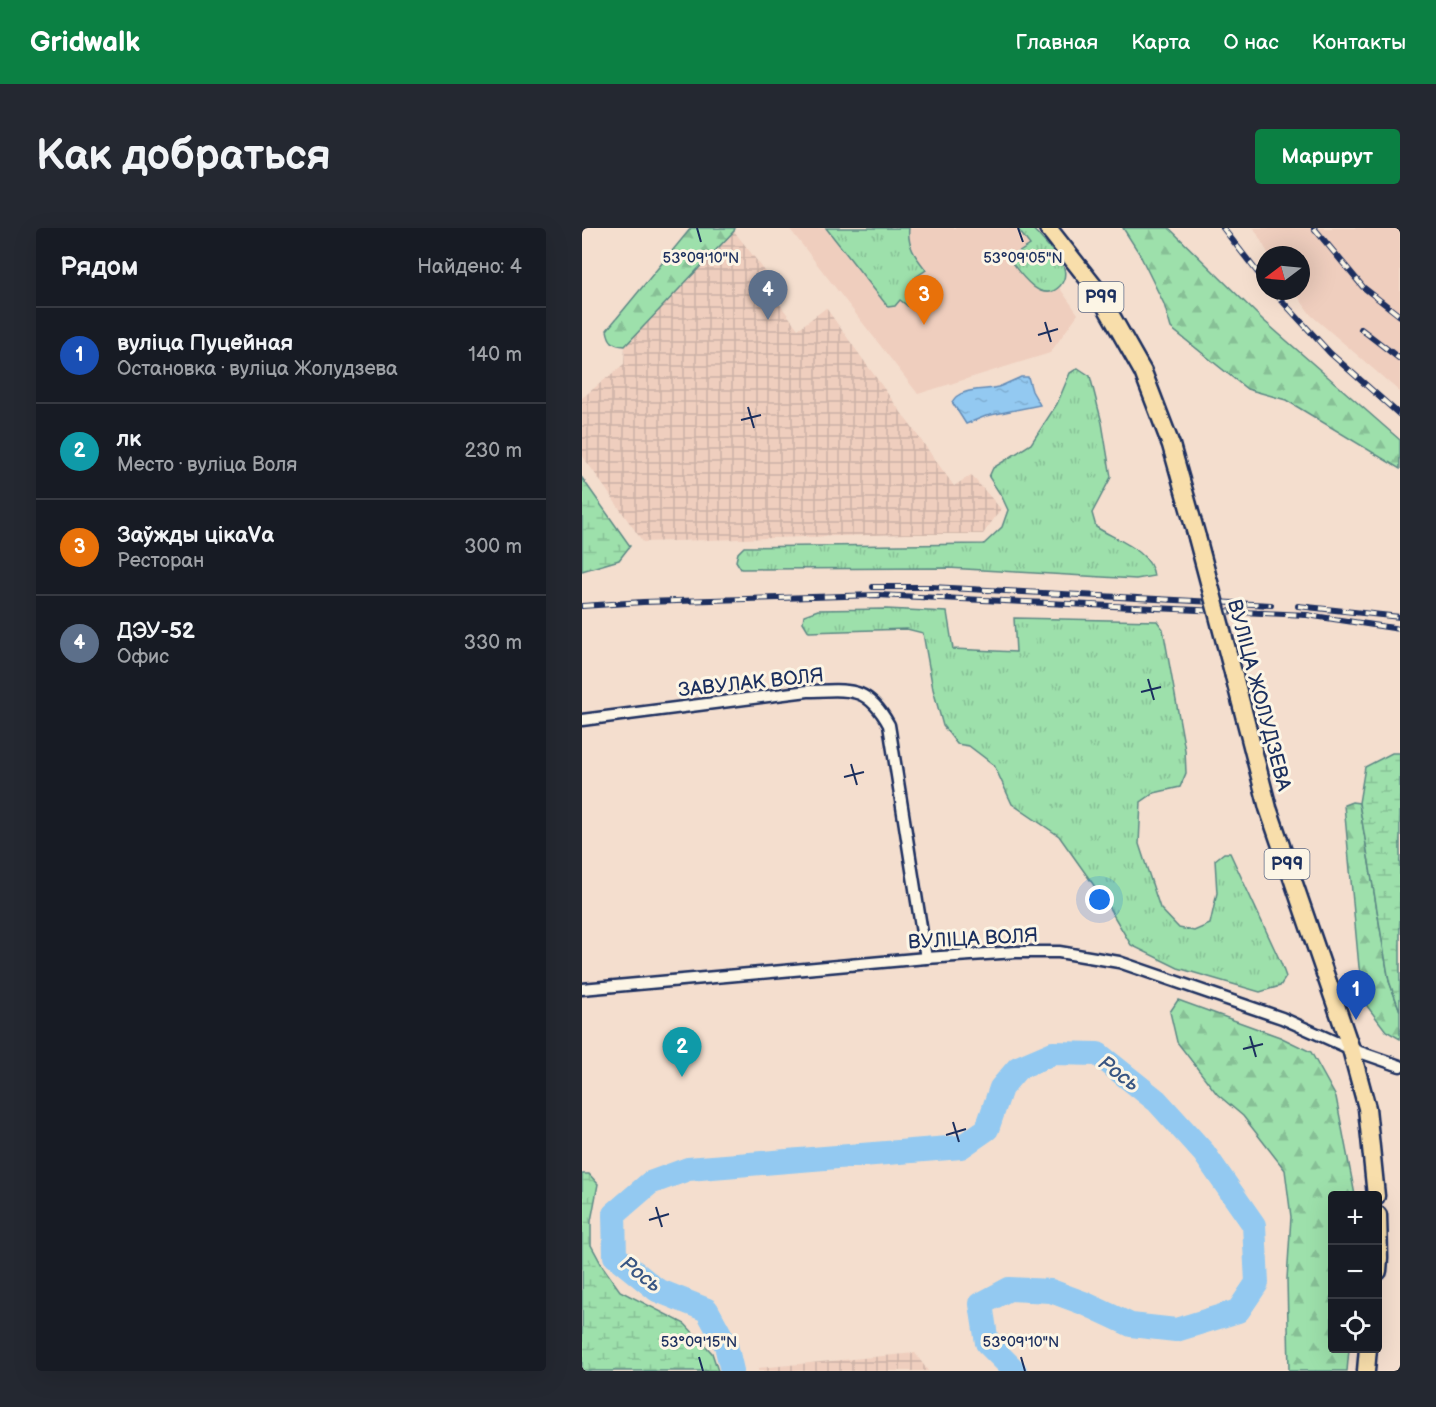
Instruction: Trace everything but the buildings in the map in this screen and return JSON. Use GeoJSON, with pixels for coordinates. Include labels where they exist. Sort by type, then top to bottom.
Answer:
{"type":"FeatureCollection","features":[{"type":"Feature","properties":{"kind":"main road","name":"ВУЛІЦА ЖОЛУДЗЕВА"},"geometry":{"type":"LineString","coordinates":[[1048,228],[1096,289],[1143,372],[1171,445],[1268,808],[1351,1049],[1367,1108],[1376,1191]]}},
{"type":"Feature","properties":{"kind":"main road"},"geometry":{"type":"LineString","coordinates":[[1366,1371],[1368,1353]]}},
{"type":"Feature","properties":{"kind":"street","name":"ЗАВУЛАК ВОЛЯ"},"geometry":{"type":"LineString","coordinates":[[582,720],[808,691],[842,690],[866,696],[879,708],[889,726],[926,958]]}},
{"type":"Feature","properties":{"kind":"street","name":"ВУЛІЦА ВОЛЯ"},"geometry":{"type":"LineString","coordinates":[[582,989],[926,958],[1016,952],[1059,952],[1119,962],[1282,1018],[1351,1049],[1400,1066]]}},
{"type":"Feature","properties":{"kind":"shaded area"},"geometry":{"type":"Polygon","coordinates":[[[789,228],[1017,228],[1078,314],[1050,353],[918,394],[789,228]]]}},
{"type":"Feature","properties":{"kind":"shaded area"},"geometry":{"type":"Polygon","coordinates":[[[1254,228],[1400,228],[1400,392],[1311,315],[1300,300],[1310,300],[1310,246],[1264,246],[1254,228]]]}},
{"type":"Feature","properties":{"kind":"shaded area"},"geometry":{"type":"Polygon","coordinates":[[[734,231],[768,275],[770,291],[798,329],[826,308],[954,486],[971,475],[1001,509],[983,534],[905,534],[643,542],[582,455],[582,398],[624,364],[625,346],[734,231]]]}},
{"type":"Feature","properties":{"kind":"shaded area"},"geometry":{"type":"Polygon","coordinates":[[[915,1353],[928,1371],[758,1371],[758,1368],[915,1353]]]}},
{"type":"Feature","properties":{"kind":"green space"},"geometry":{"type":"Polygon","coordinates":[[[691,228],[735,228],[625,346],[612,342],[607,330],[691,228]]]}},
{"type":"Feature","properties":{"kind":"green space"},"geometry":{"type":"Polygon","coordinates":[[[826,228],[909,228],[911,246],[926,270],[916,277],[927,293],[909,307],[900,300],[895,306],[888,307],[826,228]]]}},
{"type":"Feature","properties":{"kind":"green space"},"geometry":{"type":"Polygon","coordinates":[[[1017,228],[1032,228],[1062,264],[1065,273],[1064,280],[1053,291],[1045,292],[1031,285],[1009,259],[1030,245],[1017,228]]]}},
{"type":"Feature","properties":{"kind":"green space"},"geometry":{"type":"Polygon","coordinates":[[[1123,228],[1169,228],[1263,320],[1400,440],[1400,469],[1286,400],[1247,389],[1171,328],[1164,304],[1139,253],[1123,228]]]}},
{"type":"Feature","properties":{"kind":"green space"},"geometry":{"type":"Polygon","coordinates":[[[1078,368],[1090,376],[1102,423],[1111,477],[1092,513],[1096,527],[1140,552],[1151,567],[1154,576],[1136,579],[948,568],[741,569],[736,561],[738,553],[744,547],[984,544],[1002,527],[1008,510],[989,477],[993,468],[1031,444],[1057,404],[1070,373],[1078,368]]]}},
{"type":"Feature","properties":{"kind":"green space"},"geometry":{"type":"Polygon","coordinates":[[[582,478],[630,546],[619,560],[582,571],[582,478]]]}},
{"type":"Feature","properties":{"kind":"green space"},"geometry":{"type":"Polygon","coordinates":[[[886,609],[947,612],[953,649],[1016,652],[1014,618],[1157,621],[1163,629],[1185,750],[1186,773],[1180,787],[1154,793],[1141,802],[1139,844],[1160,908],[1179,928],[1194,931],[1210,924],[1217,893],[1215,860],[1224,853],[1230,853],[1281,963],[1286,977],[1280,986],[1260,992],[1178,968],[1131,945],[1105,901],[1059,836],[1012,804],[994,765],[969,746],[957,744],[943,726],[933,689],[923,633],[907,629],[809,632],[803,622],[804,615],[818,610],[886,609]]]}},
{"type":"Feature","properties":{"kind":"green space"},"geometry":{"type":"Polygon","coordinates":[[[1392,753],[1400,753],[1400,1011],[1389,981],[1359,803],[1365,767],[1392,753]]]}},
{"type":"Feature","properties":{"kind":"green space"},"geometry":{"type":"Polygon","coordinates":[[[1352,802],[1359,803],[1389,981],[1400,1011],[1400,1039],[1386,1031],[1367,1006],[1359,967],[1344,805],[1352,802]]]}},
{"type":"Feature","properties":{"kind":"green space"},"geometry":{"type":"Polygon","coordinates":[[[1178,1000],[1280,1037],[1311,1052],[1336,1097],[1354,1191],[1328,1191],[1328,1353],[1349,1353],[1347,1371],[1289,1371],[1287,1279],[1291,1217],[1285,1170],[1243,1116],[1217,1094],[1177,1042],[1170,1012],[1178,1000]]]}},
{"type":"Feature","properties":{"kind":"green space"},"geometry":{"type":"Polygon","coordinates":[[[582,1174],[589,1174],[598,1184],[591,1221],[591,1245],[603,1267],[620,1291],[685,1324],[712,1353],[718,1371],[582,1371],[582,1174]]]}},
{"type":"Feature","properties":{"kind":"water"},"geometry":{"type":"Polygon","coordinates":[[[1021,377],[1028,377],[1032,391],[1040,405],[986,416],[966,424],[952,402],[966,392],[998,387],[1021,377]]]}},
{"type":"Feature","properties":{"kind":"waterway","name":"Рось"},"geometry":{"type":"LineString","coordinates":[[732,1371],[726,1345],[707,1310],[657,1290],[615,1256],[614,1214],[650,1183],[688,1169],[961,1147],[987,1129],[1001,1088],[1018,1068],[1053,1053],[1098,1054],[1157,1101],[1204,1153],[1254,1225],[1257,1283],[1238,1311],[1176,1330],[1131,1325],[1051,1291],[1009,1289],[981,1304],[987,1343],[1015,1371]]}},
{"type":"Feature","properties":{"kind":"railway"},"geometry":{"type":"LineString","coordinates":[[1223,228],[1256,270]]}},
{"type":"Feature","properties":{"kind":"railway"},"geometry":{"type":"LineString","coordinates":[[1314,228],[1363,287],[1400,316]]}},
{"type":"Feature","properties":{"kind":"railway"},"geometry":{"type":"LineString","coordinates":[[1281,300],[1330,353],[1400,415]]}},
{"type":"Feature","properties":{"kind":"railway"},"geometry":{"type":"LineString","coordinates":[[1361,329],[1400,359]]}},
{"type":"Feature","properties":{"kind":"railway"},"geometry":{"type":"LineString","coordinates":[[873,587],[931,587],[1271,605]]}},
{"type":"Feature","properties":{"kind":"railway"},"geometry":{"type":"LineString","coordinates":[[582,606],[877,595],[1307,615],[1400,629]]}},
{"type":"Feature","properties":{"kind":"railway"},"geometry":{"type":"LineString","coordinates":[[1298,606],[1400,617]]}},
{"type":"Feature","properties":{"kind":"place","name":"ДЭУ-52"},"geometry":{"type":"Point","coordinates":[768,320]}},
{"type":"Feature","properties":{"kind":"place","name":"Заўжды цікаVа"},"geometry":{"type":"Point","coordinates":[924,325]}},
{"type":"Feature","properties":{"kind":"place","name":"вуліца Пуцейная"},"geometry":{"type":"Point","coordinates":[1356,1020]}},
{"type":"Feature","properties":{"kind":"place","name":"лк"},"geometry":{"type":"Point","coordinates":[682,1077]}}]}
